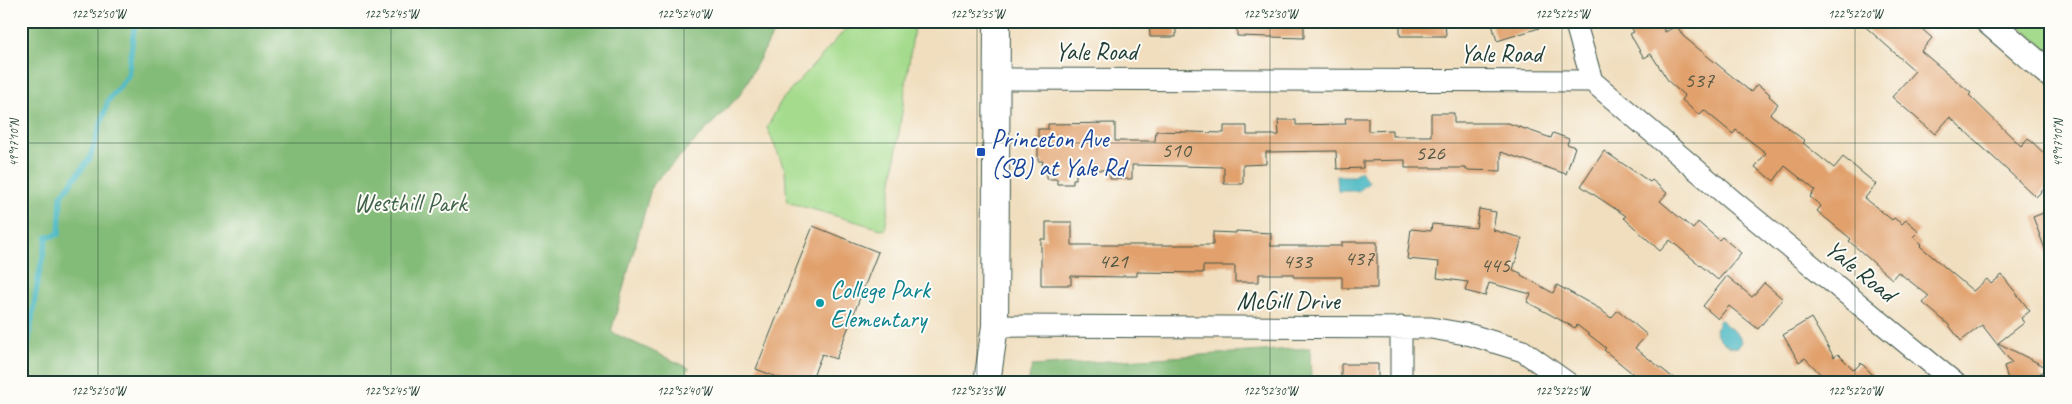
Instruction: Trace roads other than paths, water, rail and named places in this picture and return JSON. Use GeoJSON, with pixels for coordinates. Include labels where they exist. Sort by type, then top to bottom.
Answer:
{"type":"FeatureCollection","features":[{"type":"Feature","properties":{"kind":"street"},"geometry":{"type":"LineString","coordinates":[[987,383],[995,326],[997,21]]}},
{"type":"Feature","properties":{"kind":"street"},"geometry":{"type":"LineString","coordinates":[[1575,21],[1592,80]]}},
{"type":"Feature","properties":{"kind":"street"},"geometry":{"type":"LineString","coordinates":[[1988,21],[2051,75]]}},
{"type":"Feature","properties":{"kind":"street","name":"Yale Road"},"geometry":{"type":"LineString","coordinates":[[997,79],[1592,80],[1725,195],[1955,383]]}},
{"type":"Feature","properties":{"kind":"street","name":"McGill Drive"},"geometry":{"type":"LineString","coordinates":[[995,326],[1401,327],[1453,331],[1508,345],[1522,351],[1538,360],[1568,383]]}},
{"type":"Feature","properties":{"kind":"street"},"geometry":{"type":"LineString","coordinates":[[1401,327],[1401,383]]}},
{"type":"Feature","properties":{"kind":"water"},"geometry":{"type":"Polygon","coordinates":[[[1360,171],[1369,182],[1359,191],[1338,191],[1337,176],[1354,176],[1360,171]]]}},
{"type":"Feature","properties":{"kind":"water"},"geometry":{"type":"Polygon","coordinates":[[[1722,320],[1740,338],[1742,342],[1738,347],[1727,345],[1718,336],[1715,329],[1718,321],[1722,320]]]}},
{"type":"Feature","properties":{"kind":"waterway"},"geometry":{"type":"LineString","coordinates":[[22,383],[38,279],[47,237],[59,234],[61,196],[90,158],[108,101],[128,76],[135,21]]}},
{"type":"Feature","properties":{"kind":"place","name":"Princeton Ave (SB) at Yale Rd"},"geometry":{"type":"Point","coordinates":[981,152]}},
{"type":"Feature","properties":{"kind":"place","name":"College Park Elementary"},"geometry":{"type":"Point","coordinates":[820,303]}},
{"type":"Feature","properties":{"kind":"park label","name":"Westhill Park"},"geometry":{"type":"Point","coordinates":[410,202]}}]}
